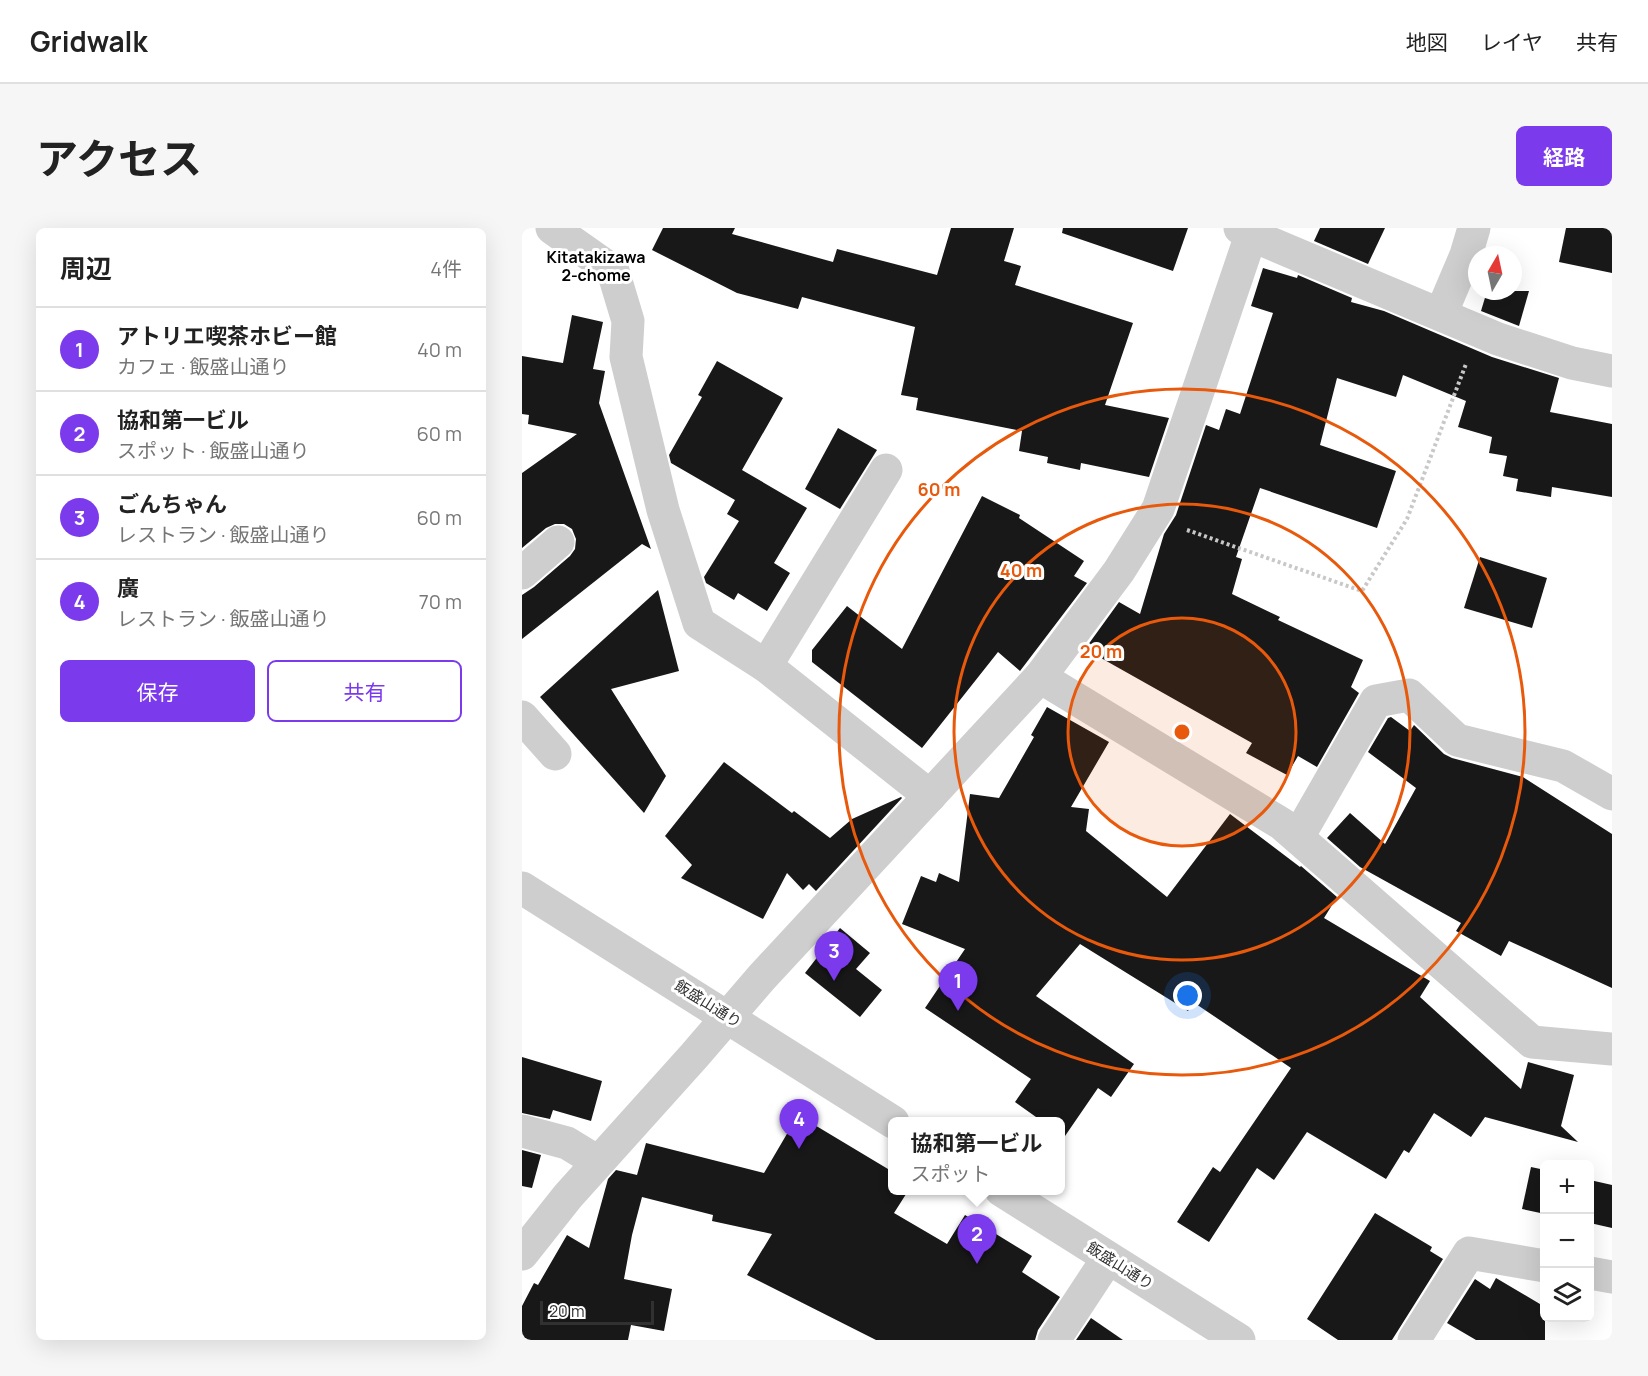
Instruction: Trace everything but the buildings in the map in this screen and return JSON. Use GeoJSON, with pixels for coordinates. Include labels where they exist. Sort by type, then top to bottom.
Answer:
{"type":"FeatureCollection","features":[{"type":"Feature","properties":{"kind":"street"},"geometry":{"type":"LineString","coordinates":[[552,228],[613,271],[628,321],[626,357],[663,510],[699,623],[766,666],[930,796]]}},
{"type":"Feature","properties":{"kind":"street"},"geometry":{"type":"LineString","coordinates":[[1441,314],[1466,255],[1474,228]]}},
{"type":"Feature","properties":{"kind":"street"},"geometry":{"type":"LineString","coordinates":[[522,1254],[568,1196],[729,1017],[762,977],[1040,677],[1119,571],[1158,509],[1246,232],[1498,339],[1572,363],[1612,371]]}},
{"type":"Feature","properties":{"kind":"street"},"geometry":{"type":"LineString","coordinates":[[766,666],[886,470]]}},
{"type":"Feature","properties":{"kind":"street"},"geometry":{"type":"LineString","coordinates":[[522,573],[558,542]]}},
{"type":"Feature","properties":{"kind":"street"},"geometry":{"type":"LineString","coordinates":[[1040,677],[1282,824],[1532,1042],[1612,1049]]}},
{"type":"Feature","properties":{"kind":"street"},"geometry":{"type":"LineString","coordinates":[[1298,837],[1376,701],[1409,695],[1457,740],[1563,766],[1612,794]]}},
{"type":"Feature","properties":{"kind":"street"},"geometry":{"type":"LineString","coordinates":[[522,717],[555,754]]}},
{"type":"Feature","properties":{"kind":"street","name":"飯盛山通り"},"geometry":{"type":"LineString","coordinates":[[522,888],[888,1119]]}},
{"type":"Feature","properties":{"kind":"street"},"geometry":{"type":"LineString","coordinates":[[522,1131],[567,1143],[598,1162]]}},
{"type":"Feature","properties":{"kind":"street","name":"飯盛山通り"},"geometry":{"type":"LineString","coordinates":[[1007,1195],[1239,1340]]}},
{"type":"Feature","properties":{"kind":"street"},"geometry":{"type":"LineString","coordinates":[[1414,1340],[1469,1252],[1540,1265]]}},
{"type":"Feature","properties":{"kind":"street"},"geometry":{"type":"LineString","coordinates":[[1054,1340],[1108,1258]]}},
{"type":"Feature","properties":{"kind":"street"},"geometry":{"type":"LineString","coordinates":[[1594,1274],[1612,1277]]}},
{"type":"Feature","properties":{"kind":"path"},"geometry":{"type":"LineString","coordinates":[[1153,518],[1362,591],[1407,519],[1479,331]]}},
{"type":"Feature","properties":{"kind":"place","name":"ごんちゃん"},"geometry":{"type":"Point","coordinates":[834,981]}},
{"type":"Feature","properties":{"kind":"place","name":"アトリエ喫茶ホビー館"},"geometry":{"type":"Point","coordinates":[958,1011]}},
{"type":"Feature","properties":{"kind":"place","name":"廣"},"geometry":{"type":"Point","coordinates":[799,1149]}},
{"type":"Feature","properties":{"kind":"place","name":"協和第一ビル"},"geometry":{"type":"Point","coordinates":[977,1264]}},
{"type":"Feature","properties":{"kind":"district","name":"Kitatakizawa 2-chome"},"geometry":{"type":"Point","coordinates":[596,266]}}]}
